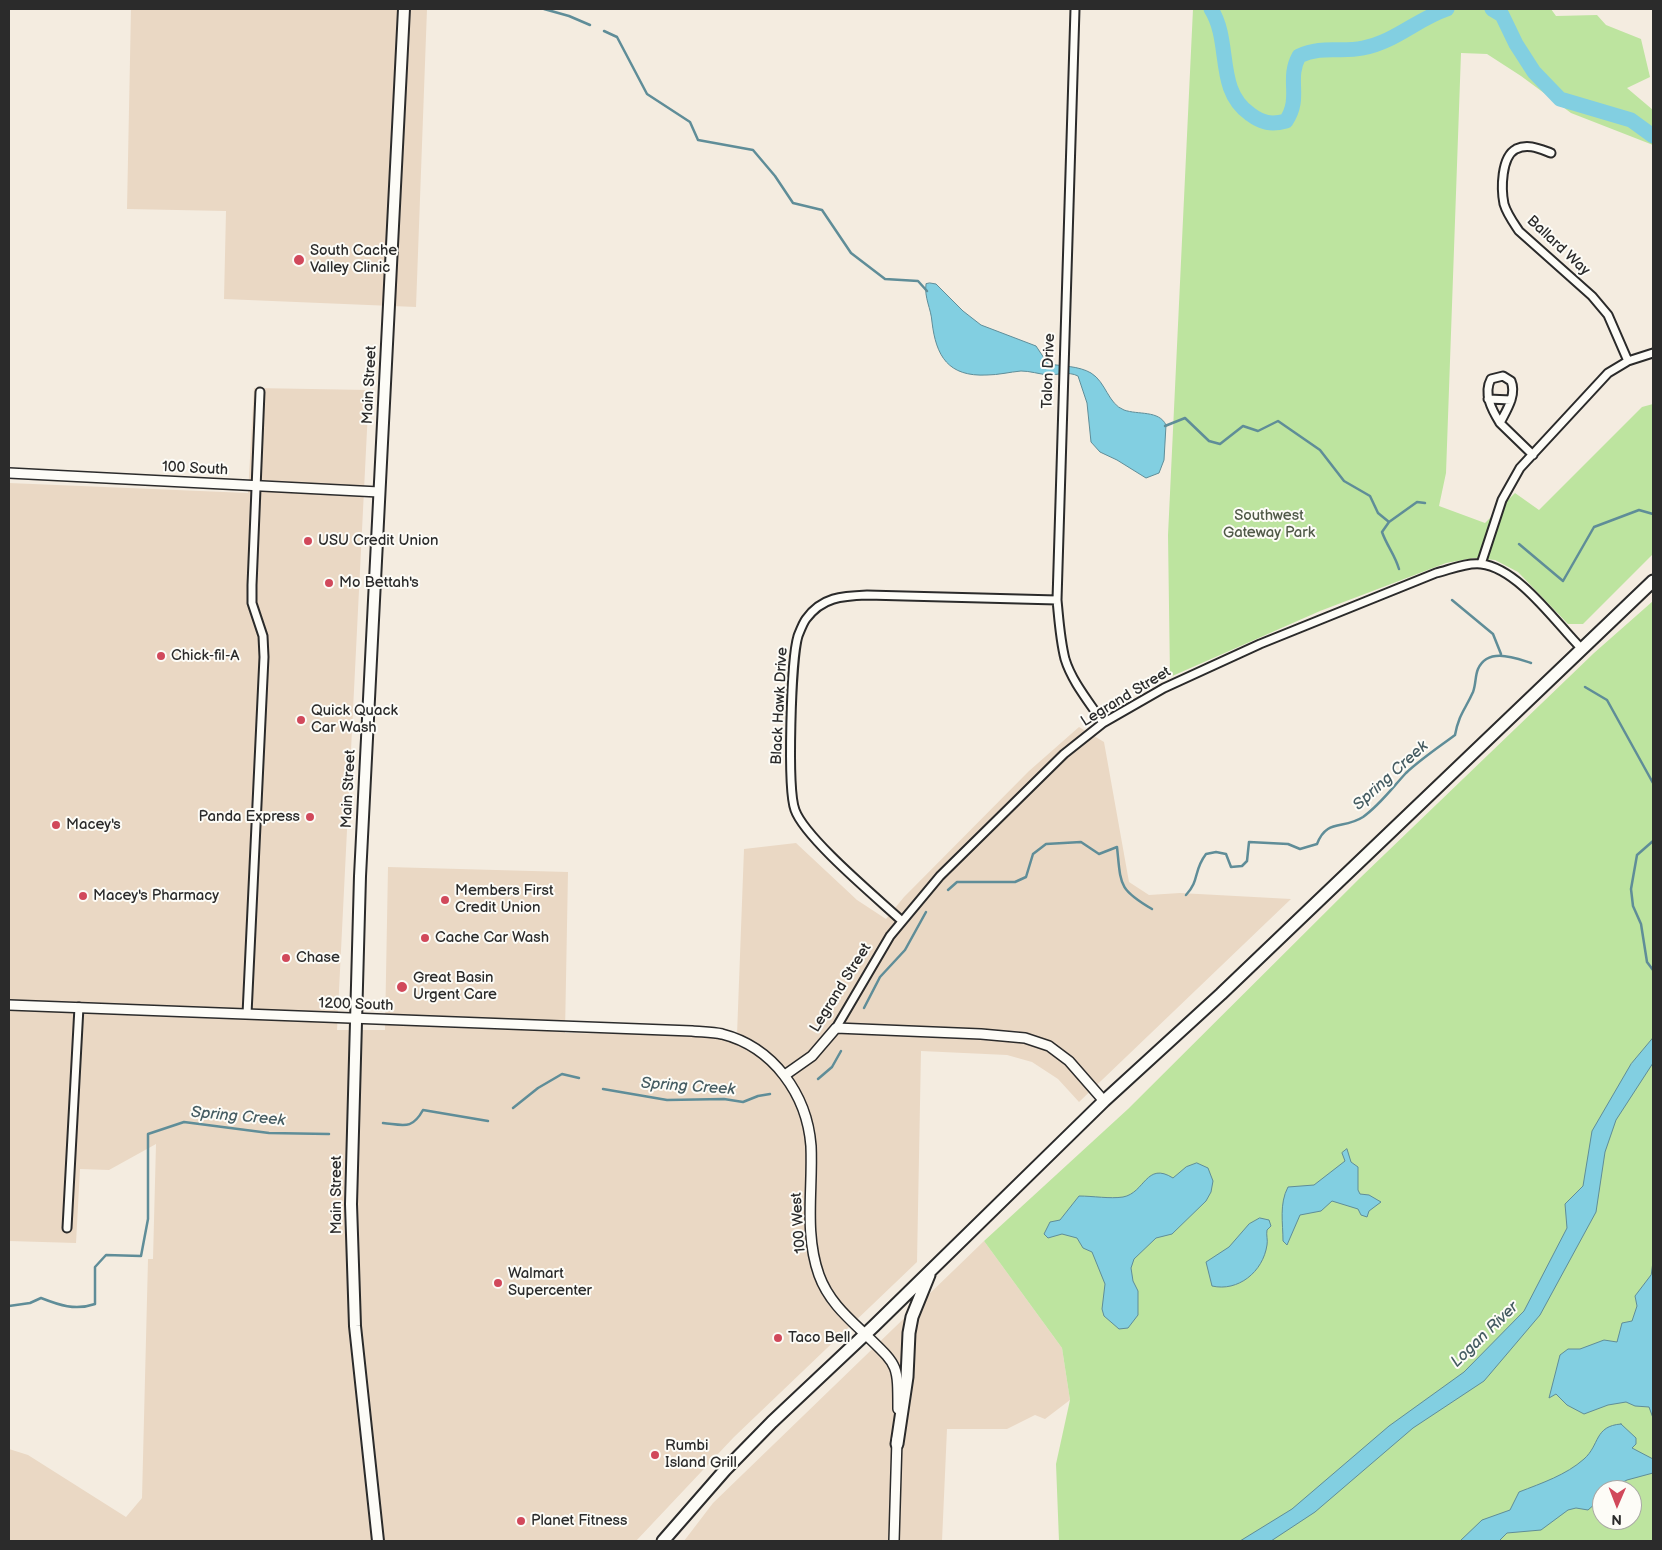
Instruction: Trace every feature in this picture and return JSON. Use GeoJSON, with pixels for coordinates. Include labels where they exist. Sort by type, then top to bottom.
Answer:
{"type":"FeatureCollection","features":[{"type":"Feature","properties":{"kind":"highway"},"geometry":{"type":"LineString","coordinates":[[663,1541],[725,1470],[1104,1100],[1221,994],[1653,581]]}},
{"type":"Feature","properties":{"kind":"highway"},"geometry":{"type":"LineString","coordinates":[[897,1444],[907,1378],[910,1325],[931,1269]]}},
{"type":"Feature","properties":{"kind":"main road","name":"Main Street"},"geometry":{"type":"LineString","coordinates":[[378,1541],[354,1326],[351,1204],[360,876],[404,9]]}},
{"type":"Feature","properties":{"kind":"main road","name":"100 South"},"geometry":{"type":"LineString","coordinates":[[9,473],[379,492]]}},
{"type":"Feature","properties":{"kind":"main road","name":"1200 South"},"geometry":{"type":"LineString","coordinates":[[9,1005],[692,1031]]}},
{"type":"Feature","properties":{"kind":"main road"},"geometry":{"type":"LineString","coordinates":[[836,1028],[981,1034],[1025,1038],[1050,1046],[1069,1061],[1104,1100]]}},
{"type":"Feature","properties":{"kind":"main road","name":"Legrand Street"},"geometry":{"type":"LineString","coordinates":[[785,1075],[812,1056],[836,1028]]}},
{"type":"Feature","properties":{"kind":"main road","name":"100 West"},"geometry":{"type":"LineString","coordinates":[[692,1031],[722,1034],[749,1044],[768,1057],[785,1075],[800,1101],[808,1125],[810,1146],[810,1222],[813,1252],[819,1274],[828,1297],[896,1366],[899,1380],[894,1541]]}},
{"type":"Feature","properties":{"kind":"street","name":"Talon Drive"},"geometry":{"type":"LineString","coordinates":[[1075,9],[1062,385],[1057,600],[1060,633],[1066,660],[1074,679],[1103,723]]}},
{"type":"Feature","properties":{"kind":"street","name":"Ballard Way"},"geometry":{"type":"LineString","coordinates":[[1551,153],[1531,146],[1517,148],[1507,157],[1504,171],[1504,202],[1510,219],[1519,231],[1592,296],[1608,315],[1628,362]]}},
{"type":"Feature","properties":{"kind":"street"},"geometry":{"type":"LineString","coordinates":[[1481,564],[1508,486],[1520,468],[1608,373],[1628,362],[1653,353]]}},
{"type":"Feature","properties":{"kind":"street"},"geometry":{"type":"LineString","coordinates":[[1500,423],[1511,400],[1514,387],[1511,381],[1503,376],[1491,379],[1488,385],[1488,399],[1500,423],[1533,455]]}},
{"type":"Feature","properties":{"kind":"street"},"geometry":{"type":"LineString","coordinates":[[247,1014],[264,657],[263,636],[252,603],[260,392]]}},
{"type":"Feature","properties":{"kind":"street"},"geometry":{"type":"LineString","coordinates":[[1488,399],[1511,400]]}},
{"type":"Feature","properties":{"kind":"street","name":"Legrand Street"},"geometry":{"type":"LineString","coordinates":[[836,1028],[890,936],[940,876],[1049,768],[1103,723],[1164,688],[1260,644],[1436,574],[1459,567],[1481,564],[1504,572],[1520,584],[1581,648]]}},
{"type":"Feature","properties":{"kind":"street","name":"Black Hawk Drive"},"geometry":{"type":"LineString","coordinates":[[902,921],[808,832],[795,810],[790,778],[794,668],[798,636],[806,619],[820,605],[837,596],[876,595],[1057,600]]}},
{"type":"Feature","properties":{"kind":"street"},"geometry":{"type":"LineString","coordinates":[[67,1228],[79,1008]]}},
{"type":"Feature","properties":{"kind":"shaded area"},"geometry":{"type":"Polygon","coordinates":[[[131,9],[427,9],[416,307],[224,299],[226,211],[127,209],[131,9]]]}},
{"type":"Feature","properties":{"kind":"shaded area"},"geometry":{"type":"Polygon","coordinates":[[[254,388],[369,390],[337,1030],[385,1030],[388,867],[568,872],[565,1033],[737,1035],[744,849],[796,843],[857,900],[886,919],[904,897],[1029,771],[1079,727],[1104,742],[1129,882],[1149,895],[1180,893],[1291,899],[1079,1102],[1058,1079],[1032,1062],[1007,1055],[921,1051],[917,1262],[734,1437],[636,1541],[9,1541],[9,1449],[28,1455],[126,1517],[142,1498],[148,1259],[153,1259],[156,1144],[109,1170],[80,1169],[76,1243],[9,1241],[9,483],[248,493],[254,388]]]}},
{"type":"Feature","properties":{"kind":"shaded area"},"geometry":{"type":"Polygon","coordinates":[[[984,1241],[1062,1348],[1070,1400],[1045,1419],[1035,1415],[1007,1429],[947,1429],[942,1541],[684,1541],[713,1503],[984,1241]]]}},
{"type":"Feature","properties":{"kind":"green space","name":"Southwest Gateway Park"},"geometry":{"type":"Polygon","coordinates":[[[1193,9],[1551,9],[1556,16],[1597,15],[1606,25],[1641,39],[1650,77],[1627,88],[1653,110],[1653,145],[1571,113],[1521,76],[1487,54],[1461,53],[1446,473],[1439,506],[1485,523],[1515,493],[1539,510],[1642,407],[1653,404],[1653,554],[1583,624],[1568,624],[1518,572],[1495,560],[1474,558],[1446,563],[1320,611],[1170,677],[1168,535],[1193,9]]]}},
{"type":"Feature","properties":{"kind":"green space"},"geometry":{"type":"Polygon","coordinates":[[[1653,601],[1653,1541],[1059,1541],[1056,1464],[1070,1400],[1062,1348],[984,1241],[1128,1109],[1360,878],[1594,653],[1653,601]]]}},
{"type":"Feature","properties":{"kind":"water"},"geometry":{"type":"Polygon","coordinates":[[[926,284],[936,284],[963,311],[981,325],[1036,346],[1048,364],[1076,368],[1091,373],[1100,382],[1114,403],[1124,410],[1153,415],[1163,420],[1166,425],[1164,460],[1159,473],[1146,478],[1100,452],[1091,442],[1087,403],[1078,376],[1067,373],[1048,375],[1028,371],[974,375],[954,368],[946,362],[937,345],[934,334],[926,294],[926,284]]]}},
{"type":"Feature","properties":{"kind":"water"},"geometry":{"type":"Polygon","coordinates":[[[1653,1038],[1653,1063],[1616,1120],[1605,1152],[1596,1212],[1540,1315],[1484,1381],[1413,1428],[1315,1512],[1271,1541],[1240,1541],[1292,1509],[1389,1426],[1464,1372],[1524,1311],[1567,1228],[1565,1204],[1583,1186],[1592,1131],[1631,1064],[1653,1038]]]}},
{"type":"Feature","properties":{"kind":"water"},"geometry":{"type":"Polygon","coordinates":[[[1347,1149],[1351,1162],[1358,1167],[1358,1190],[1360,1194],[1369,1195],[1381,1202],[1369,1211],[1367,1217],[1361,1215],[1358,1209],[1332,1201],[1321,1211],[1300,1215],[1287,1245],[1283,1241],[1282,1214],[1283,1200],[1288,1187],[1314,1185],[1345,1161],[1342,1153],[1347,1149]]]}},
{"type":"Feature","properties":{"kind":"water"},"geometry":{"type":"Polygon","coordinates":[[[1197,1163],[1208,1168],[1213,1181],[1211,1192],[1206,1201],[1172,1234],[1156,1238],[1134,1259],[1131,1268],[1133,1281],[1138,1291],[1138,1315],[1128,1328],[1119,1329],[1104,1316],[1102,1309],[1105,1284],[1092,1252],[1083,1248],[1077,1238],[1062,1234],[1048,1238],[1044,1234],[1050,1222],[1060,1220],[1079,1196],[1123,1197],[1136,1190],[1151,1175],[1157,1173],[1173,1178],[1186,1167],[1197,1163]]]}},
{"type":"Feature","properties":{"kind":"water"},"geometry":{"type":"Polygon","coordinates":[[[1260,1218],[1269,1220],[1271,1226],[1267,1230],[1265,1255],[1260,1264],[1248,1278],[1240,1283],[1222,1287],[1212,1286],[1206,1262],[1229,1247],[1249,1224],[1260,1218]]]}},
{"type":"Feature","properties":{"kind":"water"},"geometry":{"type":"Polygon","coordinates":[[[1653,1262],[1653,1418],[1649,1407],[1635,1406],[1626,1402],[1608,1405],[1584,1414],[1567,1405],[1556,1394],[1549,1398],[1560,1355],[1568,1349],[1580,1349],[1604,1340],[1617,1342],[1622,1323],[1632,1321],[1637,1306],[1635,1296],[1651,1275],[1653,1262]]]}},
{"type":"Feature","properties":{"kind":"water"},"geometry":{"type":"Polygon","coordinates":[[[1621,1424],[1636,1438],[1636,1444],[1632,1448],[1653,1459],[1653,1473],[1627,1480],[1592,1480],[1592,1506],[1588,1510],[1576,1508],[1568,1510],[1541,1530],[1507,1533],[1499,1541],[1460,1541],[1482,1520],[1510,1510],[1519,1492],[1553,1478],[1577,1465],[1589,1454],[1602,1432],[1612,1426],[1621,1424]]]}},
{"type":"Feature","properties":{"kind":"waterway"},"geometry":{"type":"LineString","coordinates":[[544,9],[569,16],[590,25]]}},
{"type":"Feature","properties":{"kind":"waterway"},"geometry":{"type":"LineString","coordinates":[[1211,9],[1221,36],[1232,92],[1239,104],[1250,114],[1271,123],[1286,121],[1291,112],[1294,96],[1295,65],[1299,56],[1316,51],[1355,49],[1375,45],[1447,9]]}},
{"type":"Feature","properties":{"kind":"waterway"},"geometry":{"type":"LineString","coordinates":[[1492,9],[1502,15],[1516,44],[1534,72],[1560,99],[1631,120],[1653,136]]}},
{"type":"Feature","properties":{"kind":"waterway"},"geometry":{"type":"LineString","coordinates":[[604,31],[617,37],[647,94],[690,122],[698,140],[753,150],[775,176],[793,203],[822,210],[851,253],[885,279],[918,281],[927,291]]}},
{"type":"Feature","properties":{"kind":"waterway"},"geometry":{"type":"LineString","coordinates":[[1165,426],[1185,418],[1209,441],[1220,444],[1243,426],[1258,431],[1278,421],[1320,450],[1344,481],[1370,496],[1378,513],[1389,522],[1382,532],[1399,569]]}},
{"type":"Feature","properties":{"kind":"waterway"},"geometry":{"type":"LineString","coordinates":[[1389,522],[1417,502],[1425,503]]}},
{"type":"Feature","properties":{"kind":"waterway"},"geometry":{"type":"LineString","coordinates":[[1519,544],[1563,581],[1594,527],[1639,510],[1653,514]]}},
{"type":"Feature","properties":{"kind":"waterway"},"geometry":{"type":"LineString","coordinates":[[1452,600],[1493,634],[1501,654]]}},
{"type":"Feature","properties":{"kind":"waterway","name":"Spring Creek"},"geometry":{"type":"LineString","coordinates":[[1186,895],[1193,885],[1199,865],[1206,854],[1216,852],[1226,854],[1231,867],[1242,866],[1247,861],[1249,842],[1288,844],[1300,849],[1317,844],[1321,836],[1331,827],[1356,821],[1363,817],[1380,802],[1406,773],[1455,735],[1460,717],[1473,692],[1476,674],[1482,662],[1488,658],[1502,656],[1531,663]]}},
{"type":"Feature","properties":{"kind":"waterway","name":"Spring Creek"},"geometry":{"type":"LineString","coordinates":[[1585,687],[1607,700],[1653,783]]}},
{"type":"Feature","properties":{"kind":"waterway","name":"Spring Creek"},"geometry":{"type":"LineString","coordinates":[[1653,841],[1637,855],[1631,889],[1633,906],[1641,924],[1647,962],[1653,970]]}},
{"type":"Feature","properties":{"kind":"waterway","name":"Spring Creek"},"geometry":{"type":"LineString","coordinates":[[948,890],[957,882],[1015,882],[1026,877],[1033,854],[1046,844],[1081,842],[1099,854],[1117,847],[1119,870],[1123,885],[1133,896],[1152,909]]}},
{"type":"Feature","properties":{"kind":"waterway","name":"Spring Creek"},"geometry":{"type":"LineString","coordinates":[[864,1008],[880,977],[905,950],[926,912]]}},
{"type":"Feature","properties":{"kind":"waterway","name":"Spring Creek"},"geometry":{"type":"LineString","coordinates":[[818,1079],[832,1067],[841,1051]]}},
{"type":"Feature","properties":{"kind":"waterway","name":"Spring Creek"},"geometry":{"type":"LineString","coordinates":[[513,1108],[538,1088],[562,1074],[579,1078]]}},
{"type":"Feature","properties":{"kind":"waterway","name":"Spring Creek"},"geometry":{"type":"LineString","coordinates":[[603,1089],[667,1100],[724,1099],[743,1102],[770,1094]]}},
{"type":"Feature","properties":{"kind":"waterway","name":"Spring Creek"},"geometry":{"type":"LineString","coordinates":[[383,1123],[407,1125],[415,1121],[423,1110],[488,1121]]}},
{"type":"Feature","properties":{"kind":"waterway","name":"Spring Creek"},"geometry":{"type":"LineString","coordinates":[[9,1306],[30,1303],[41,1298],[74,1307],[95,1304],[95,1267],[106,1255],[141,1256],[148,1219],[148,1134],[184,1122],[269,1133],[329,1134]]}},
{"type":"Feature","properties":{"kind":"place","name":"South Cache Valley Clinic"},"geometry":{"type":"Point","coordinates":[299,260]}},
{"type":"Feature","properties":{"kind":"place","name":"USU Credit Union"},"geometry":{"type":"Point","coordinates":[308,541]}},
{"type":"Feature","properties":{"kind":"place","name":"Mo Bettah's"},"geometry":{"type":"Point","coordinates":[329,583]}},
{"type":"Feature","properties":{"kind":"place","name":"Chick-fil-A"},"geometry":{"type":"Point","coordinates":[161,656]}},
{"type":"Feature","properties":{"kind":"place","name":"Quick Quack Car Wash"},"geometry":{"type":"Point","coordinates":[301,720]}},
{"type":"Feature","properties":{"kind":"place","name":"Panda Express"},"geometry":{"type":"Point","coordinates":[310,817]}},
{"type":"Feature","properties":{"kind":"place","name":"Macey's"},"geometry":{"type":"Point","coordinates":[56,825]}},
{"type":"Feature","properties":{"kind":"place","name":"Macey's Pharmacy"},"geometry":{"type":"Point","coordinates":[83,896]}},
{"type":"Feature","properties":{"kind":"place","name":"Members First Credit Union"},"geometry":{"type":"Point","coordinates":[445,900]}},
{"type":"Feature","properties":{"kind":"place","name":"Cache Car Wash"},"geometry":{"type":"Point","coordinates":[425,938]}},
{"type":"Feature","properties":{"kind":"place","name":"Chase"},"geometry":{"type":"Point","coordinates":[286,958]}},
{"type":"Feature","properties":{"kind":"place","name":"Great Basin Urgent Care"},"geometry":{"type":"Point","coordinates":[402,987]}},
{"type":"Feature","properties":{"kind":"place","name":"Walmart Supercenter"},"geometry":{"type":"Point","coordinates":[498,1283]}},
{"type":"Feature","properties":{"kind":"place","name":"Taco Bell"},"geometry":{"type":"Point","coordinates":[778,1338]}},
{"type":"Feature","properties":{"kind":"place","name":"Rumbi Island Grill"},"geometry":{"type":"Point","coordinates":[655,1455]}},
{"type":"Feature","properties":{"kind":"place","name":"Planet Fitness"},"geometry":{"type":"Point","coordinates":[521,1521]}},
{"type":"Feature","properties":{"kind":"water label","name":"Logan River"},"geometry":{"type":"Point","coordinates":[1485,1335]}}]}
